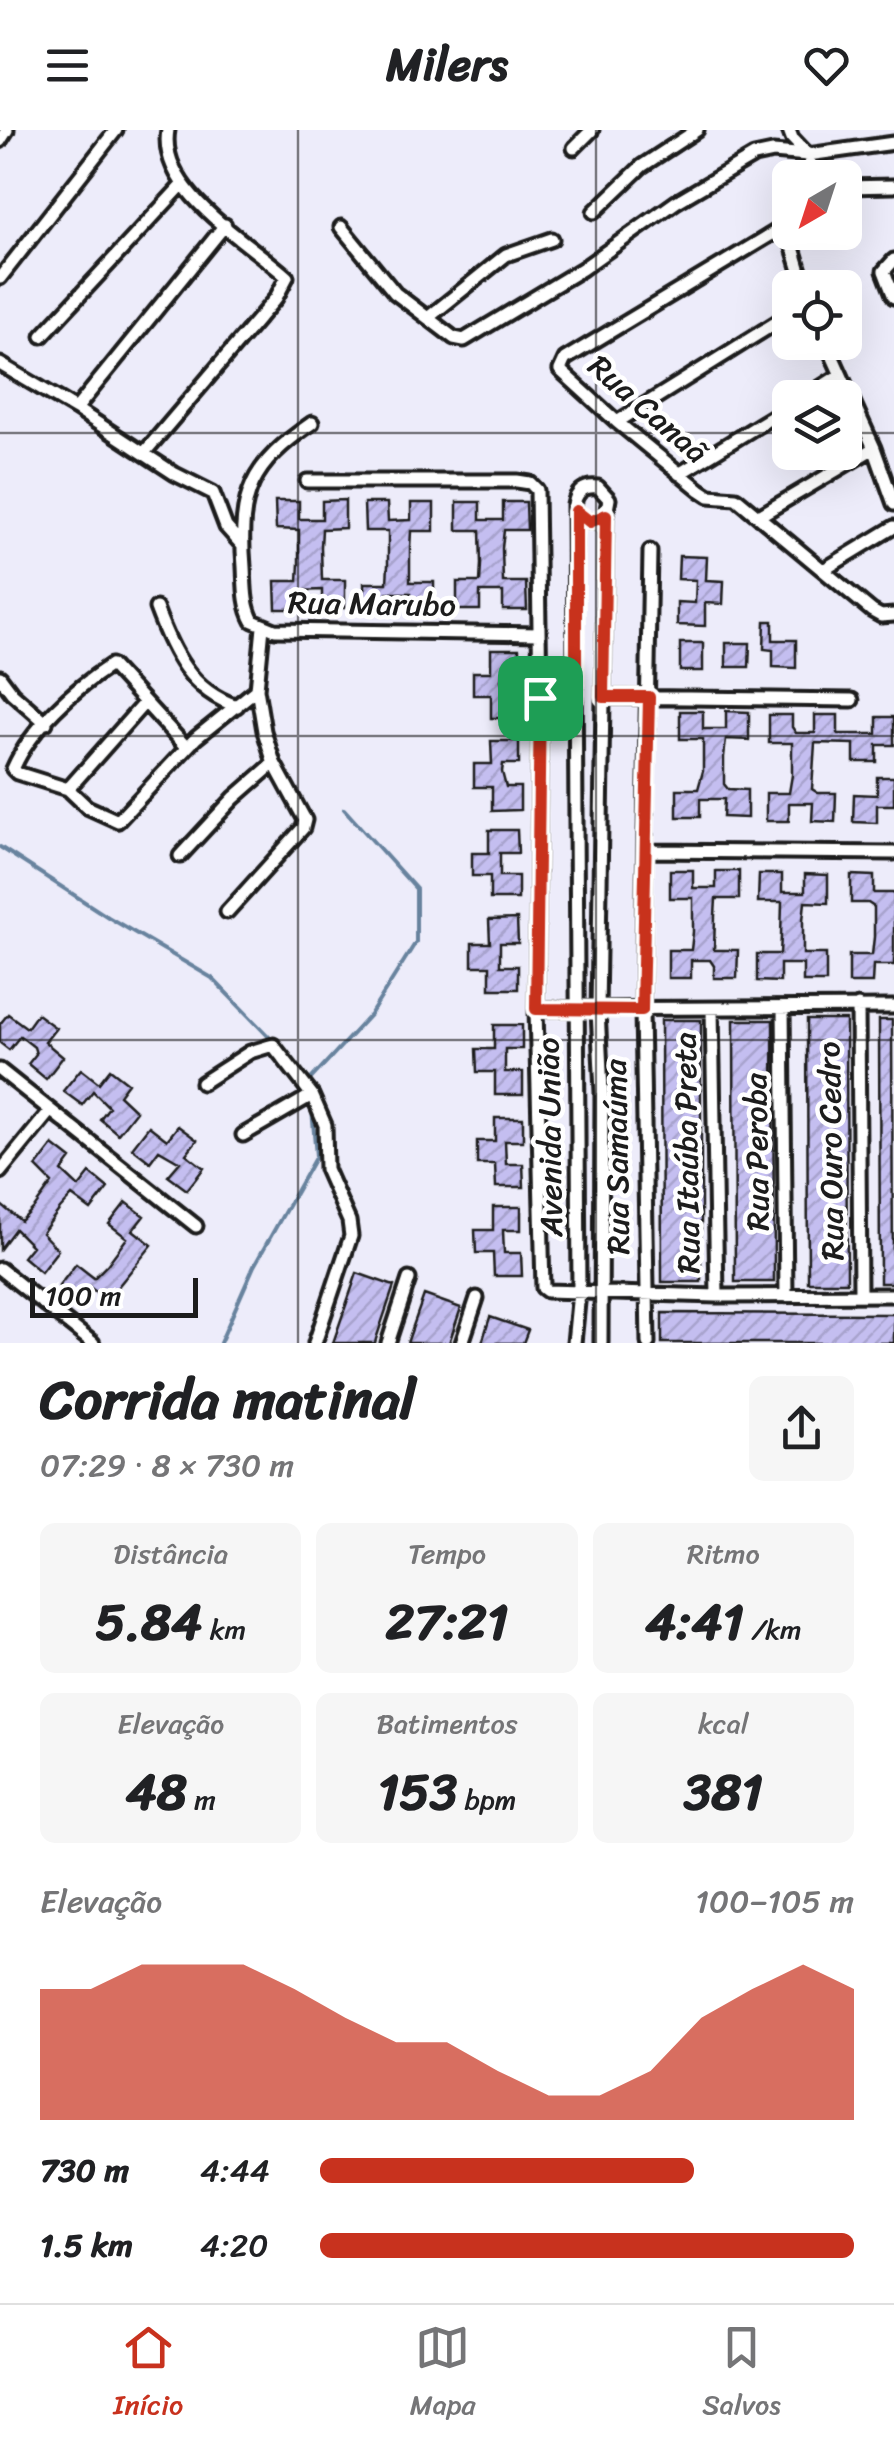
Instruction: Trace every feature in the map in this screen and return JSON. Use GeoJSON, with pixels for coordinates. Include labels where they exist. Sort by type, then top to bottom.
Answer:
{"type":"FeatureCollection","features":[{"type":"Feature","properties":{"kind":"street"},"geometry":{"type":"LineString","coordinates":[[0,141],[7,130]]}},
{"type":"Feature","properties":{"kind":"street"},"geometry":{"type":"LineString","coordinates":[[0,278],[116,130]]}},
{"type":"Feature","properties":{"kind":"street"},"geometry":{"type":"LineString","coordinates":[[144,453],[276,298],[287,277],[182,184],[168,160],[168,130]]}},
{"type":"Feature","properties":{"kind":"street"},"geometry":{"type":"LineString","coordinates":[[574,148],[592,130]]}},
{"type":"Feature","properties":{"kind":"street"},"geometry":{"type":"LineString","coordinates":[[594,212],[642,166],[697,130]]}},
{"type":"Feature","properties":{"kind":"street"},"geometry":{"type":"LineString","coordinates":[[790,130],[810,160]]}},
{"type":"Feature","properties":{"kind":"street"},"geometry":{"type":"LineString","coordinates":[[341,227],[394,292],[454,338],[471,339],[582,269],[731,166],[773,152],[808,154],[894,143]]}},
{"type":"Feature","properties":{"kind":"street"},"geometry":{"type":"LineString","coordinates":[[42,336],[182,184]]}},
{"type":"Feature","properties":{"kind":"street"},"geometry":{"type":"LineString","coordinates":[[862,187],[894,186]]}},
{"type":"Feature","properties":{"kind":"street"},"geometry":{"type":"LineString","coordinates":[[76,409],[226,226]]}},
{"type":"Feature","properties":{"kind":"street","name":"Rua Canaã"},"geometry":{"type":"LineString","coordinates":[[772,235],[565,360],[560,370],[708,496],[736,498],[872,611],[881,616],[894,615]]}},
{"type":"Feature","properties":{"kind":"street"},"geometry":{"type":"LineString","coordinates":[[429,317],[506,255],[552,238]]}},
{"type":"Feature","properties":{"kind":"street"},"geometry":{"type":"LineString","coordinates":[[894,260],[884,271],[894,296]]}},
{"type":"Feature","properties":{"kind":"street"},"geometry":{"type":"LineString","coordinates":[[617,422],[772,325]]}},
{"type":"Feature","properties":{"kind":"street"},"geometry":{"type":"LineString","coordinates":[[833,360],[874,448],[894,504]]}},
{"type":"Feature","properties":{"kind":"street"},"geometry":{"type":"LineString","coordinates":[[0,364],[213,493],[226,527],[242,545]]}},
{"type":"Feature","properties":{"kind":"street"},"geometry":{"type":"LineString","coordinates":[[833,380],[840,376]]}},
{"type":"Feature","properties":{"kind":"street"},"geometry":{"type":"LineString","coordinates":[[679,474],[772,417]]}},
{"type":"Feature","properties":{"kind":"street","name":"Rua Marubo"},"geometry":{"type":"LineString","coordinates":[[312,422],[274,450],[260,468],[244,508],[242,545],[250,615],[263,627],[539,634]]}},
{"type":"Feature","properties":{"kind":"street"},"geometry":{"type":"LineString","coordinates":[[759,516],[874,448]]}},
{"type":"Feature","properties":{"kind":"street"},"geometry":{"type":"LineString","coordinates":[[308,481],[518,481],[536,488],[540,698],[536,1009],[542,1287],[547,1291],[717,1296],[894,1295]]}},
{"type":"Feature","properties":{"kind":"street"},"geometry":{"type":"LineString","coordinates":[[601,1343],[598,1010],[609,499],[603,490],[592,486],[577,494],[576,511],[590,522],[606,515]]}},
{"type":"Feature","properties":{"kind":"street","name":"Avenida União"},"geometry":{"type":"LineString","coordinates":[[574,1343],[579,1292],[576,511]]}},
{"type":"Feature","properties":{"kind":"street"},"geometry":{"type":"LineString","coordinates":[[825,569],[894,527]]}},
{"type":"Feature","properties":{"kind":"street","name":"Rua Samaúma"},"geometry":{"type":"LineString","coordinates":[[648,1343],[642,1010],[650,551]]}},
{"type":"Feature","properties":{"kind":"street"},"geometry":{"type":"LineString","coordinates":[[156,608],[171,648],[187,672],[204,689],[237,706]]}},
{"type":"Feature","properties":{"kind":"street"},"geometry":{"type":"LineString","coordinates":[[227,912],[303,828],[304,820],[274,763],[264,731],[257,689],[263,627]]}},
{"type":"Feature","properties":{"kind":"street"},"geometry":{"type":"LineString","coordinates":[[186,747],[116,667],[107,667],[46,723],[13,766],[17,774],[68,790],[87,807],[114,820],[125,816],[186,747],[257,689]]}},
{"type":"Feature","properties":{"kind":"street"},"geometry":{"type":"LineString","coordinates":[[0,677],[46,723]]}},
{"type":"Feature","properties":{"kind":"street"},"geometry":{"type":"LineString","coordinates":[[603,697],[852,700]]}},
{"type":"Feature","properties":{"kind":"street"},"geometry":{"type":"LineString","coordinates":[[540,698],[576,698]]}},
{"type":"Feature","properties":{"kind":"street"},"geometry":{"type":"LineString","coordinates":[[68,790],[145,702]]}},
{"type":"Feature","properties":{"kind":"street"},"geometry":{"type":"LineString","coordinates":[[180,856],[234,798],[274,763]]}},
{"type":"Feature","properties":{"kind":"street"},"geometry":{"type":"LineString","coordinates":[[644,851],[894,852]]}},
{"type":"Feature","properties":{"kind":"street","name":"Rua Ouro Cedro"},"geometry":{"type":"LineString","coordinates":[[858,1006],[860,1295]]}},
{"type":"Feature","properties":{"kind":"street"},"geometry":{"type":"LineString","coordinates":[[536,1009],[894,1007]]}},
{"type":"Feature","properties":{"kind":"street","name":"Rua Peroba"},"geometry":{"type":"LineString","coordinates":[[784,1008],[786,1296]]}},
{"type":"Feature","properties":{"kind":"street","name":"Rua Itaúba Preta"},"geometry":{"type":"LineString","coordinates":[[712,1009],[717,1296]]}},
{"type":"Feature","properties":{"kind":"street"},"geometry":{"type":"LineString","coordinates":[[202,1084],[250,1052],[273,1045],[312,1095],[326,1125],[326,1170],[349,1221],[351,1236],[315,1343]]}},
{"type":"Feature","properties":{"kind":"street"},"geometry":{"type":"LineString","coordinates":[[0,1070],[196,1226]]}},
{"type":"Feature","properties":{"kind":"street"},"geometry":{"type":"LineString","coordinates":[[242,1136],[312,1095]]}},
{"type":"Feature","properties":{"kind":"street"},"geometry":{"type":"LineString","coordinates":[[0,1172],[50,1111]]}},
{"type":"Feature","properties":{"kind":"street"},"geometry":{"type":"LineString","coordinates":[[0,1270],[93,1343]]}},
{"type":"Feature","properties":{"kind":"street"},"geometry":{"type":"LineString","coordinates":[[388,1343],[409,1279]]}},
{"type":"Feature","properties":{"kind":"street"},"geometry":{"type":"LineString","coordinates":[[462,1343],[477,1298]]}},
{"type":"Feature","properties":{"kind":"building"},"geometry":{"type":"Polygon","coordinates":[[[345,500],[345,528],[322,529],[321,547],[322,580],[345,580],[345,608],[322,608],[322,590],[299,591],[299,609],[276,609],[275,581],[298,581],[299,530],[276,529],[275,501],[299,501],[299,519],[322,519],[322,501],[345,500]]]}},
{"type":"Feature","properties":{"kind":"building"},"geometry":{"type":"Polygon","coordinates":[[[457,502],[480,502],[480,520],[503,520],[503,502],[526,502],[527,530],[504,530],[502,548],[503,582],[526,582],[527,610],[503,610],[503,592],[480,592],[480,610],[457,610],[457,582],[480,582],[481,564],[480,530],[457,530],[457,502]]]}},
{"type":"Feature","properties":{"kind":"building"},"geometry":{"type":"Polygon","coordinates":[[[364,503],[387,503],[388,521],[411,520],[411,503],[434,503],[434,531],[411,531],[410,582],[434,582],[434,610],[411,610],[411,593],[387,593],[388,611],[365,611],[364,583],[387,583],[388,531],[365,531],[364,503]]]}},
{"type":"Feature","properties":{"kind":"building"},"geometry":{"type":"Polygon","coordinates":[[[679,556],[707,557],[706,580],[724,581],[723,604],[705,603],[705,626],[677,625],[677,602],[695,603],[696,580],[678,579],[679,556]]]}},
{"type":"Feature","properties":{"kind":"building"},"geometry":{"type":"Polygon","coordinates":[[[765,621],[773,621],[773,640],[796,640],[796,668],[773,667],[773,650],[764,649],[765,621]]]}},
{"type":"Feature","properties":{"kind":"building"},"geometry":{"type":"Polygon","coordinates":[[[680,643],[703,643],[703,671],[680,671],[680,643]]]}},
{"type":"Feature","properties":{"kind":"building"},"geometry":{"type":"Polygon","coordinates":[[[726,643],[750,643],[749,667],[726,667],[726,643]]]}},
{"type":"Feature","properties":{"kind":"building"},"geometry":{"type":"Polygon","coordinates":[[[491,649],[519,649],[519,672],[502,672],[501,680],[505,695],[519,695],[519,718],[491,718],[491,695],[473,695],[473,672],[491,672],[491,649]]]}},
{"type":"Feature","properties":{"kind":"building"},"geometry":{"type":"Polygon","coordinates":[[[680,711],[703,711],[703,729],[726,729],[726,711],[749,712],[749,740],[726,739],[724,757],[724,784],[728,789],[747,790],[747,818],[723,817],[724,799],[700,799],[700,817],[677,817],[677,789],[698,789],[703,771],[703,739],[680,739],[680,711]]]}},
{"type":"Feature","properties":{"kind":"building"},"geometry":{"type":"Polygon","coordinates":[[[769,715],[792,715],[796,733],[815,733],[815,715],[838,715],[838,734],[877,734],[877,717],[894,717],[894,745],[877,745],[877,762],[854,762],[854,744],[815,743],[812,789],[836,793],[835,822],[812,821],[813,803],[789,803],[789,821],[766,821],[766,793],[789,793],[792,775],[792,743],[769,743],[769,715]]]}},
{"type":"Feature","properties":{"kind":"building"},"geometry":{"type":"Polygon","coordinates":[[[491,741],[519,741],[519,764],[503,764],[502,772],[506,787],[520,787],[520,810],[492,811],[492,787],[474,787],[474,764],[492,764],[491,741]]]}},
{"type":"Feature","properties":{"kind":"building"},"geometry":{"type":"Polygon","coordinates":[[[877,777],[894,777],[894,805],[877,805],[877,823],[853,822],[854,794],[877,795],[877,777]]]}},
{"type":"Feature","properties":{"kind":"building"},"geometry":{"type":"Polygon","coordinates":[[[489,830],[517,830],[518,853],[500,853],[500,876],[518,876],[518,899],[490,899],[490,876],[472,876],[472,853],[489,853],[489,830]]]}},
{"type":"Feature","properties":{"kind":"building"},"geometry":{"type":"Polygon","coordinates":[[[670,870],[693,870],[693,888],[716,888],[716,871],[739,871],[739,899],[716,899],[714,950],[738,950],[737,978],[714,978],[710,960],[691,960],[691,978],[668,978],[668,950],[691,950],[693,932],[693,898],[670,898],[670,870]]]}},
{"type":"Feature","properties":{"kind":"building"},"geometry":{"type":"Polygon","coordinates":[[[759,874],[782,874],[782,892],[805,892],[805,874],[828,875],[828,903],[805,902],[803,920],[803,954],[826,954],[826,982],[803,982],[803,964],[780,964],[780,982],[757,981],[757,954],[780,954],[782,902],[758,902],[759,874]]]}},
{"type":"Feature","properties":{"kind":"building"},"geometry":{"type":"Polygon","coordinates":[[[851,875],[874,876],[874,893],[894,893],[894,965],[873,965],[872,983],[849,983],[849,955],[872,955],[874,937],[874,907],[851,903],[851,875]]]}},
{"type":"Feature","properties":{"kind":"building"},"geometry":{"type":"Polygon","coordinates":[[[517,919],[518,943],[500,943],[500,966],[518,966],[518,989],[490,989],[490,966],[472,966],[472,943],[490,943],[489,920],[517,919]]]}},
{"type":"Feature","properties":{"kind":"building"},"geometry":{"type":"Polygon","coordinates":[[[8,1014],[27,1028],[37,1014],[56,1028],[45,1042],[63,1057],[46,1079],[28,1064],[36,1054],[34,1047],[20,1036],[9,1050],[0,1043],[0,1024],[8,1014]]]}},
{"type":"Feature","properties":{"kind":"building"},"geometry":{"type":"Polygon","coordinates":[[[661,1020],[701,1020],[701,1282],[662,1282],[661,1020]]]}},
{"type":"Feature","properties":{"kind":"building"},"geometry":{"type":"Polygon","coordinates":[[[734,1020],[773,1020],[774,1282],[735,1282],[734,1020]]]}},
{"type":"Feature","properties":{"kind":"building"},"geometry":{"type":"Polygon","coordinates":[[[807,1020],[846,1020],[847,1282],[808,1282],[807,1020]]]}},
{"type":"Feature","properties":{"kind":"building"},"geometry":{"type":"Polygon","coordinates":[[[879,1020],[892,1020],[893,1283],[880,1283],[879,1020]]]}},
{"type":"Feature","properties":{"kind":"building"},"geometry":{"type":"Polygon","coordinates":[[[494,1025],[522,1025],[522,1049],[505,1049],[505,1072],[523,1072],[523,1095],[495,1095],[495,1072],[477,1072],[476,1049],[494,1049],[494,1025]]]}},
{"type":"Feature","properties":{"kind":"building"},"geometry":{"type":"Polygon","coordinates":[[[81,1069],[99,1083],[110,1069],[128,1083],[119,1095],[136,1111],[118,1134],[100,1119],[109,1107],[93,1091],[82,1105],[63,1091],[81,1069]]]}},
{"type":"Feature","properties":{"kind":"building"},"geometry":{"type":"Polygon","coordinates":[[[495,1118],[523,1118],[523,1141],[505,1141],[506,1164],[523,1164],[524,1187],[496,1187],[495,1164],[477,1164],[477,1141],[495,1141],[495,1118]]]}},
{"type":"Feature","properties":{"kind":"building"},"geometry":{"type":"Polygon","coordinates":[[[149,1126],[167,1140],[178,1126],[197,1140],[186,1154],[204,1168],[187,1190],[168,1176],[180,1162],[159,1150],[150,1162],[132,1148],[149,1126]]]}},
{"type":"Feature","properties":{"kind":"building"},"geometry":{"type":"Polygon","coordinates":[[[53,1145],[71,1159],[62,1171],[79,1187],[90,1173],[108,1188],[91,1210],[72,1196],[60,1209],[42,1233],[58,1250],[41,1272],[23,1257],[32,1246],[15,1229],[0,1249],[0,1204],[21,1221],[34,1208],[52,1183],[36,1167],[53,1145]]]}},
{"type":"Feature","properties":{"kind":"building"},"geometry":{"type":"Polygon","coordinates":[[[126,1202],[144,1216],[133,1230],[152,1245],[107,1300],[88,1286],[77,1300],[59,1286],[76,1264],[94,1278],[107,1265],[127,1238],[109,1224],[126,1202]]]}},
{"type":"Feature","properties":{"kind":"building"},"geometry":{"type":"Polygon","coordinates":[[[493,1207],[521,1207],[521,1230],[503,1230],[504,1253],[521,1253],[522,1276],[494,1276],[493,1253],[476,1253],[475,1230],[493,1230],[493,1207]]]}},
{"type":"Feature","properties":{"kind":"building"},"geometry":{"type":"Polygon","coordinates":[[[357,1273],[394,1286],[375,1343],[333,1343],[357,1273]]]}},
{"type":"Feature","properties":{"kind":"building"},"geometry":{"type":"Polygon","coordinates":[[[424,1295],[461,1308],[449,1343],[407,1343],[424,1295]]]}},
{"type":"Feature","properties":{"kind":"building"},"geometry":{"type":"Polygon","coordinates":[[[662,1313],[894,1314],[894,1343],[662,1343],[662,1313]]]}},
{"type":"Feature","properties":{"kind":"building"},"geometry":{"type":"Polygon","coordinates":[[[490,1317],[528,1330],[523,1343],[482,1343],[490,1317]]]}},
{"type":"Feature","properties":{"kind":"waterway"},"geometry":{"type":"LineString","coordinates":[[310,1085],[310,1080],[370,1015],[416,942],[416,889],[344,809]]}},
{"type":"Feature","properties":{"kind":"waterway"},"geometry":{"type":"LineString","coordinates":[[0,847],[212,978],[272,1040]]}},
{"type":"Feature","properties":{"kind":"waterway"},"geometry":{"type":"LineString","coordinates":[[296,1065],[310,1080]]}},
{"type":"Feature","properties":{"kind":"waterway"},"geometry":{"type":"LineString","coordinates":[[220,1343],[254,1266],[316,1156],[312,1109]]}},
{"type":"Feature","properties":{"kind":"route"},"geometry":{"type":"LineString","coordinates":[[576,511],[590,522],[606,515],[603,697],[649,697],[642,1010],[536,1009],[540,698],[576,698],[576,511]]}}]}
